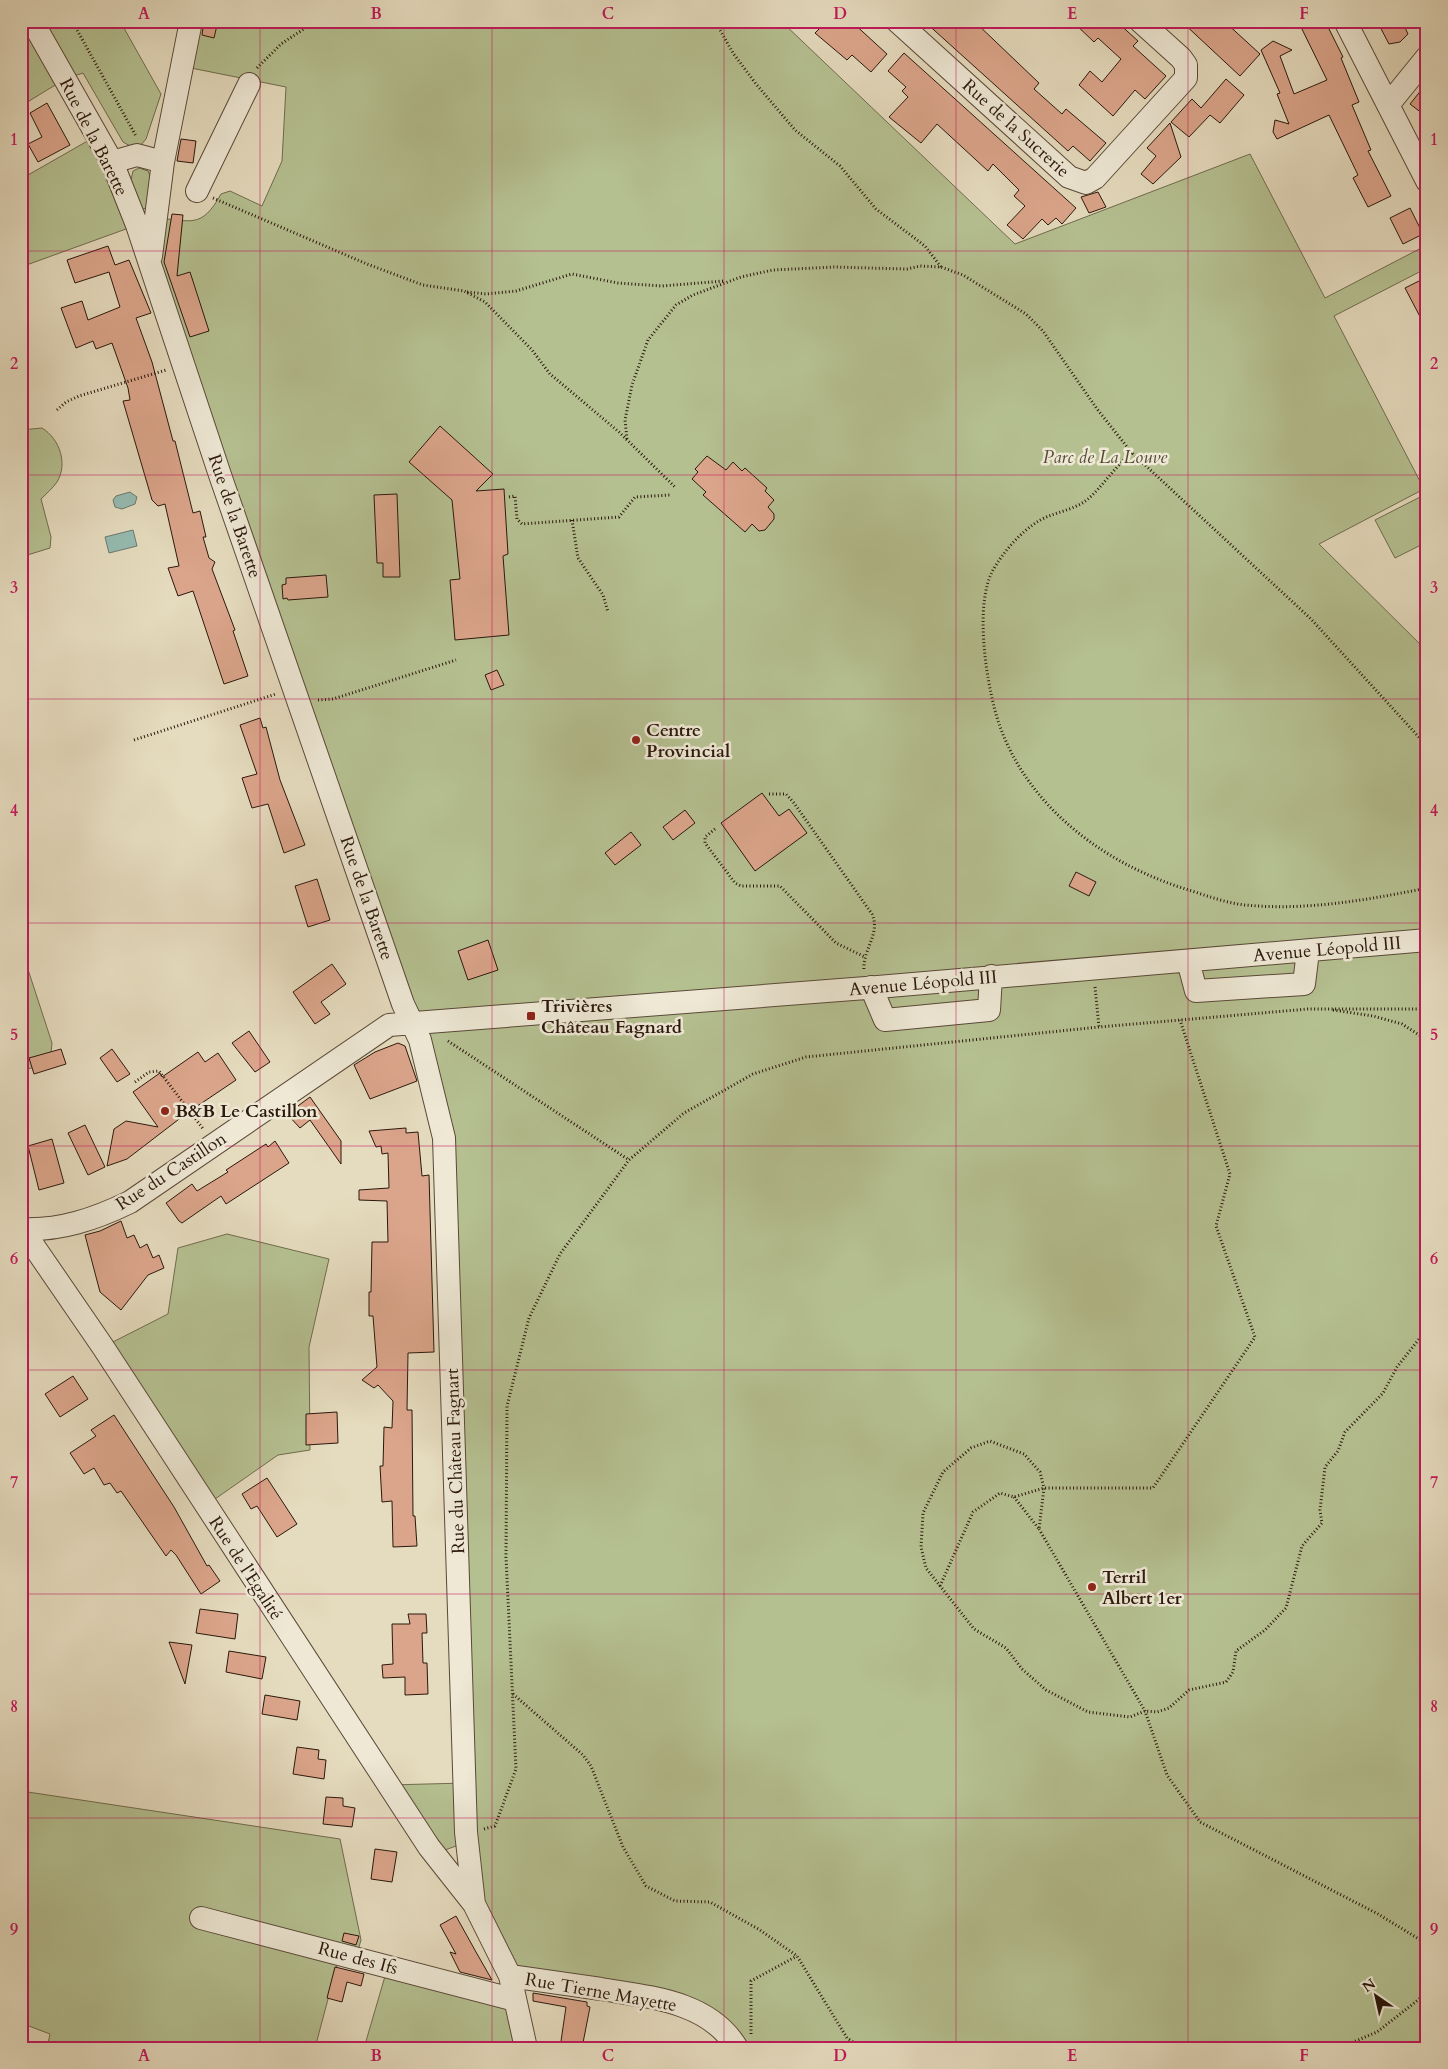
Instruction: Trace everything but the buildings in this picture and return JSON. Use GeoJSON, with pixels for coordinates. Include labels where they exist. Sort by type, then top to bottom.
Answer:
{"type":"FeatureCollection","features":[{"type":"Feature","properties":{"kind":"street","name":"Rue de la Barette"},"geometry":{"type":"LineString","coordinates":[[32,21],[112,162],[150,262],[295,688],[415,1022]]}},
{"type":"Feature","properties":{"kind":"street"},"geometry":{"type":"LineString","coordinates":[[150,262],[162,171],[192,21]]}},
{"type":"Feature","properties":{"kind":"street","name":"Rue de la Sucrerie"},"geometry":{"type":"LineString","coordinates":[[897,21],[1069,177],[1086,183],[1095,178],[1186,78],[1186,65],[1181,58],[1141,22]]}},
{"type":"Feature","properties":{"kind":"street"},"geometry":{"type":"LineString","coordinates":[[1345,21],[1427,181]]}},
{"type":"Feature","properties":{"kind":"street"},"geometry":{"type":"LineString","coordinates":[[1388,104],[1427,57]]}},
{"type":"Feature","properties":{"kind":"street"},"geometry":{"type":"LineString","coordinates":[[197,192],[249,84]]}},
{"type":"Feature","properties":{"kind":"street"},"geometry":{"type":"LineString","coordinates":[[112,162],[125,157],[141,155],[162,171]]}},
{"type":"Feature","properties":{"kind":"street","name":"Avenue Léopold III"},"geometry":{"type":"LineString","coordinates":[[415,1022],[868,988],[1427,940]]}},
{"type":"Feature","properties":{"kind":"street"},"geometry":{"type":"LineString","coordinates":[[1188,961],[1196,992],[1304,984],[1308,951]]}},
{"type":"Feature","properties":{"kind":"street"},"geometry":{"type":"LineString","coordinates":[[868,988],[885,1020],[989,1010],[991,976]]}},
{"type":"Feature","properties":{"kind":"street","name":"Rue du Castillon"},"geometry":{"type":"LineString","coordinates":[[24,1238],[103,1215],[130,1202],[375,1033],[389,1025],[415,1022]]}},
{"type":"Feature","properties":{"kind":"street","name":"Rue du Château Fagnart"},"geometry":{"type":"LineString","coordinates":[[415,1022],[444,1138],[466,1832],[474,1904]]}},
{"type":"Feature","properties":{"kind":"street","name":"Rue de l'Egalité"},"geometry":{"type":"LineString","coordinates":[[24,1238],[429,1847],[474,1904]]}},
{"type":"Feature","properties":{"kind":"street"},"geometry":{"type":"LineString","coordinates":[[474,1904],[510,1976],[526,2048]]}},
{"type":"Feature","properties":{"kind":"street","name":"Rue des Ifs"},"geometry":{"type":"LineString","coordinates":[[200,1918],[514,2000]]}},
{"type":"Feature","properties":{"kind":"street","name":"Rue Tierne Mayette"},"geometry":{"type":"LineString","coordinates":[[510,1976],[666,1999],[704,2016],[744,2045]]}},
{"type":"Feature","properties":{"kind":"path"},"geometry":{"type":"LineString","coordinates":[[72,21],[141,145],[141,155]]}},
{"type":"Feature","properties":{"kind":"path"},"geometry":{"type":"LineString","coordinates":[[249,84],[256,68],[273,50],[316,21]]}},
{"type":"Feature","properties":{"kind":"path"},"geometry":{"type":"LineString","coordinates":[[715,21],[733,53],[756,84],[795,130],[840,166],[876,209],[925,246],[941,267]]}},
{"type":"Feature","properties":{"kind":"path"},"geometry":{"type":"LineString","coordinates":[[197,192],[367,264],[423,285],[486,294],[516,291],[572,274],[618,283],[662,286],[729,280],[773,270],[834,267],[907,269],[920,266],[941,267],[963,275],[1026,314],[1043,331],[1097,409],[1132,453],[1311,619],[1427,746]]}},
{"type":"Feature","properties":{"kind":"path"},"geometry":{"type":"LineString","coordinates":[[626,439],[625,420],[632,385],[648,340],[676,305],[729,280]]}},
{"type":"Feature","properties":{"kind":"path"},"geometry":{"type":"LineString","coordinates":[[464,291],[484,302],[532,350],[550,374],[626,439],[676,488]]}},
{"type":"Feature","properties":{"kind":"path"},"geometry":{"type":"LineString","coordinates":[[57,410],[66,402],[79,396],[184,365]]}},
{"type":"Feature","properties":{"kind":"path"},"geometry":{"type":"LineString","coordinates":[[1132,453],[1087,499],[1034,523],[1000,559],[987,583],[984,612],[985,666],[996,721],[1014,758],[1042,799],[1076,832],[1124,863],[1165,884],[1219,900],[1266,907],[1353,903],[1427,888]]}},
{"type":"Feature","properties":{"kind":"path"},"geometry":{"type":"LineString","coordinates":[[508,497],[515,496],[517,519],[522,524],[619,517],[635,497],[670,495]]}},
{"type":"Feature","properties":{"kind":"path"},"geometry":{"type":"LineString","coordinates":[[572,520],[578,558],[603,595],[608,612]]}},
{"type":"Feature","properties":{"kind":"path"},"geometry":{"type":"LineString","coordinates":[[318,700],[333,699],[456,660]]}},
{"type":"Feature","properties":{"kind":"path"},"geometry":{"type":"LineString","coordinates":[[134,740],[295,688]]}},
{"type":"Feature","properties":{"kind":"path"},"geometry":{"type":"LineString","coordinates":[[769,794],[786,794],[794,802],[872,914],[875,922],[875,932],[865,957],[868,988]]}},
{"type":"Feature","properties":{"kind":"path"},"geometry":{"type":"LineString","coordinates":[[715,829],[705,836],[705,843],[735,883],[741,886],[780,886],[836,943],[865,957]]}},
{"type":"Feature","properties":{"kind":"path"},"geometry":{"type":"LineString","coordinates":[[1094,968],[1099,1027]]}},
{"type":"Feature","properties":{"kind":"path"},"geometry":{"type":"LineString","coordinates":[[466,1832],[495,1826],[516,1769],[506,1557],[507,1406],[528,1318],[560,1254],[629,1160],[684,1113],[753,1074],[806,1057],[1099,1027],[1322,1008],[1427,1009]]}},
{"type":"Feature","properties":{"kind":"path"},"geometry":{"type":"LineString","coordinates":[[1322,1008],[1373,1016],[1402,1024],[1427,1040]]}},
{"type":"Feature","properties":{"kind":"path"},"geometry":{"type":"LineString","coordinates":[[940,1586],[973,1512],[1000,1493],[1014,1497],[1044,1488],[1153,1488],[1255,1338],[1216,1226],[1230,1174],[1180,1020]]}},
{"type":"Feature","properties":{"kind":"path"},"geometry":{"type":"LineString","coordinates":[[415,1022],[629,1160]]}},
{"type":"Feature","properties":{"kind":"path"},"geometry":{"type":"LineString","coordinates":[[135,1082],[150,1072],[159,1071],[214,1144]]}},
{"type":"Feature","properties":{"kind":"path"},"geometry":{"type":"LineString","coordinates":[[1039,1529],[1044,1488],[1040,1472],[1024,1454],[990,1441],[971,1448],[943,1472],[923,1513],[921,1547],[926,1568],[974,1629],[1006,1648],[1022,1669],[1046,1690],[1088,1712],[1130,1717],[1145,1711],[1157,1712],[1169,1708],[1189,1690],[1226,1682],[1233,1672],[1236,1651],[1265,1630],[1286,1608],[1302,1546],[1322,1523],[1320,1510],[1325,1466],[1338,1451],[1345,1432],[1383,1393],[1397,1368],[1427,1329]]}},
{"type":"Feature","properties":{"kind":"path"},"geometry":{"type":"LineString","coordinates":[[1014,1497],[1039,1529],[1145,1711],[1167,1775],[1200,1822],[1378,1914],[1427,1944]]}},
{"type":"Feature","properties":{"kind":"path"},"geometry":{"type":"LineString","coordinates":[[512,1693],[572,1746],[590,1766],[624,1847],[646,1886],[675,1901],[710,1902],[760,1930],[796,1956],[847,2038],[862,2048]]}},
{"type":"Feature","properties":{"kind":"path"},"geometry":{"type":"LineString","coordinates":[[744,2045],[751,1981],[796,1956]]}},
{"type":"Feature","properties":{"kind":"path"},"geometry":{"type":"LineString","coordinates":[[1339,2048],[1378,2032],[1427,1993]]}},
{"type":"Feature","properties":{"kind":"green space"},"geometry":{"type":"Polygon","coordinates":[[[21,21],[120,21],[161,94],[146,139],[141,145],[132,147],[123,142],[83,73],[65,79],[21,106],[21,21]]]}},
{"type":"Feature","properties":{"kind":"green space","name":"Parc de La Louve"},"geometry":{"type":"Polygon","coordinates":[[[192,21],[781,21],[1015,244],[1250,154],[1325,298],[1427,245],[1427,268],[1334,316],[1424,489],[1319,544],[1427,651],[1427,2048],[737,2048],[704,2016],[510,1976],[456,1846],[445,1850],[389,1785],[465,1783],[444,1138],[152,241],[156,218],[187,221],[201,218],[214,205],[221,194],[230,191],[262,206],[282,161],[286,87],[181,66],[192,21]]]}},
{"type":"Feature","properties":{"kind":"green space"},"geometry":{"type":"Polygon","coordinates":[[[98,135],[137,225],[21,267],[21,179],[98,135]]]}},
{"type":"Feature","properties":{"kind":"green space"},"geometry":{"type":"Polygon","coordinates":[[[139,168],[148,171],[151,178],[147,208],[142,209],[131,180],[133,171],[139,168]]]}},
{"type":"Feature","properties":{"kind":"green space"},"geometry":{"type":"Polygon","coordinates":[[[42,428],[58,445],[62,460],[62,468],[57,482],[41,499],[51,537],[50,548],[21,557],[21,430],[42,428]]]}},
{"type":"Feature","properties":{"kind":"green space"},"geometry":{"type":"Polygon","coordinates":[[[1426,494],[1427,542],[1395,558],[1375,520],[1426,494]]]}},
{"type":"Feature","properties":{"kind":"green space"},"geometry":{"type":"Polygon","coordinates":[[[21,948],[52,1043],[51,1053],[41,1065],[28,1069],[21,1063],[21,948]]]}},
{"type":"Feature","properties":{"kind":"green space"},"geometry":{"type":"Polygon","coordinates":[[[227,1234],[329,1259],[309,1347],[310,1450],[278,1455],[205,1506],[103,1347],[168,1314],[178,1248],[227,1234]]]}},
{"type":"Feature","properties":{"kind":"green space"},"geometry":{"type":"Polygon","coordinates":[[[21,1791],[340,1839],[361,1940],[356,1957],[340,1954],[315,2048],[47,2048],[50,2034],[21,2023],[21,1791]]]}},
{"type":"Feature","properties":{"kind":"green space"},"geometry":{"type":"Polygon","coordinates":[[[388,1966],[502,2001],[526,2048],[364,2048],[388,1966]]]}},
{"type":"Feature","properties":{"kind":"water"},"geometry":{"type":"Polygon","coordinates":[[[130,492],[137,497],[135,504],[122,509],[115,507],[113,500],[116,496],[130,492]]]}},
{"type":"Feature","properties":{"kind":"water"},"geometry":{"type":"Polygon","coordinates":[[[133,530],[137,546],[109,553],[105,537],[133,530]]]}},
{"type":"Feature","properties":{"kind":"place","name":"Centre Provincial"},"geometry":{"type":"Point","coordinates":[636,740]}},
{"type":"Feature","properties":{"kind":"place","name":"Trivières Château Fagnard"},"geometry":{"type":"Point","coordinates":[531,1016]}},
{"type":"Feature","properties":{"kind":"place","name":"B&B Le Castillon"},"geometry":{"type":"Point","coordinates":[165,1111]}},
{"type":"Feature","properties":{"kind":"place","name":"Terril Albert 1er"},"geometry":{"type":"Point","coordinates":[1092,1587]}}]}
